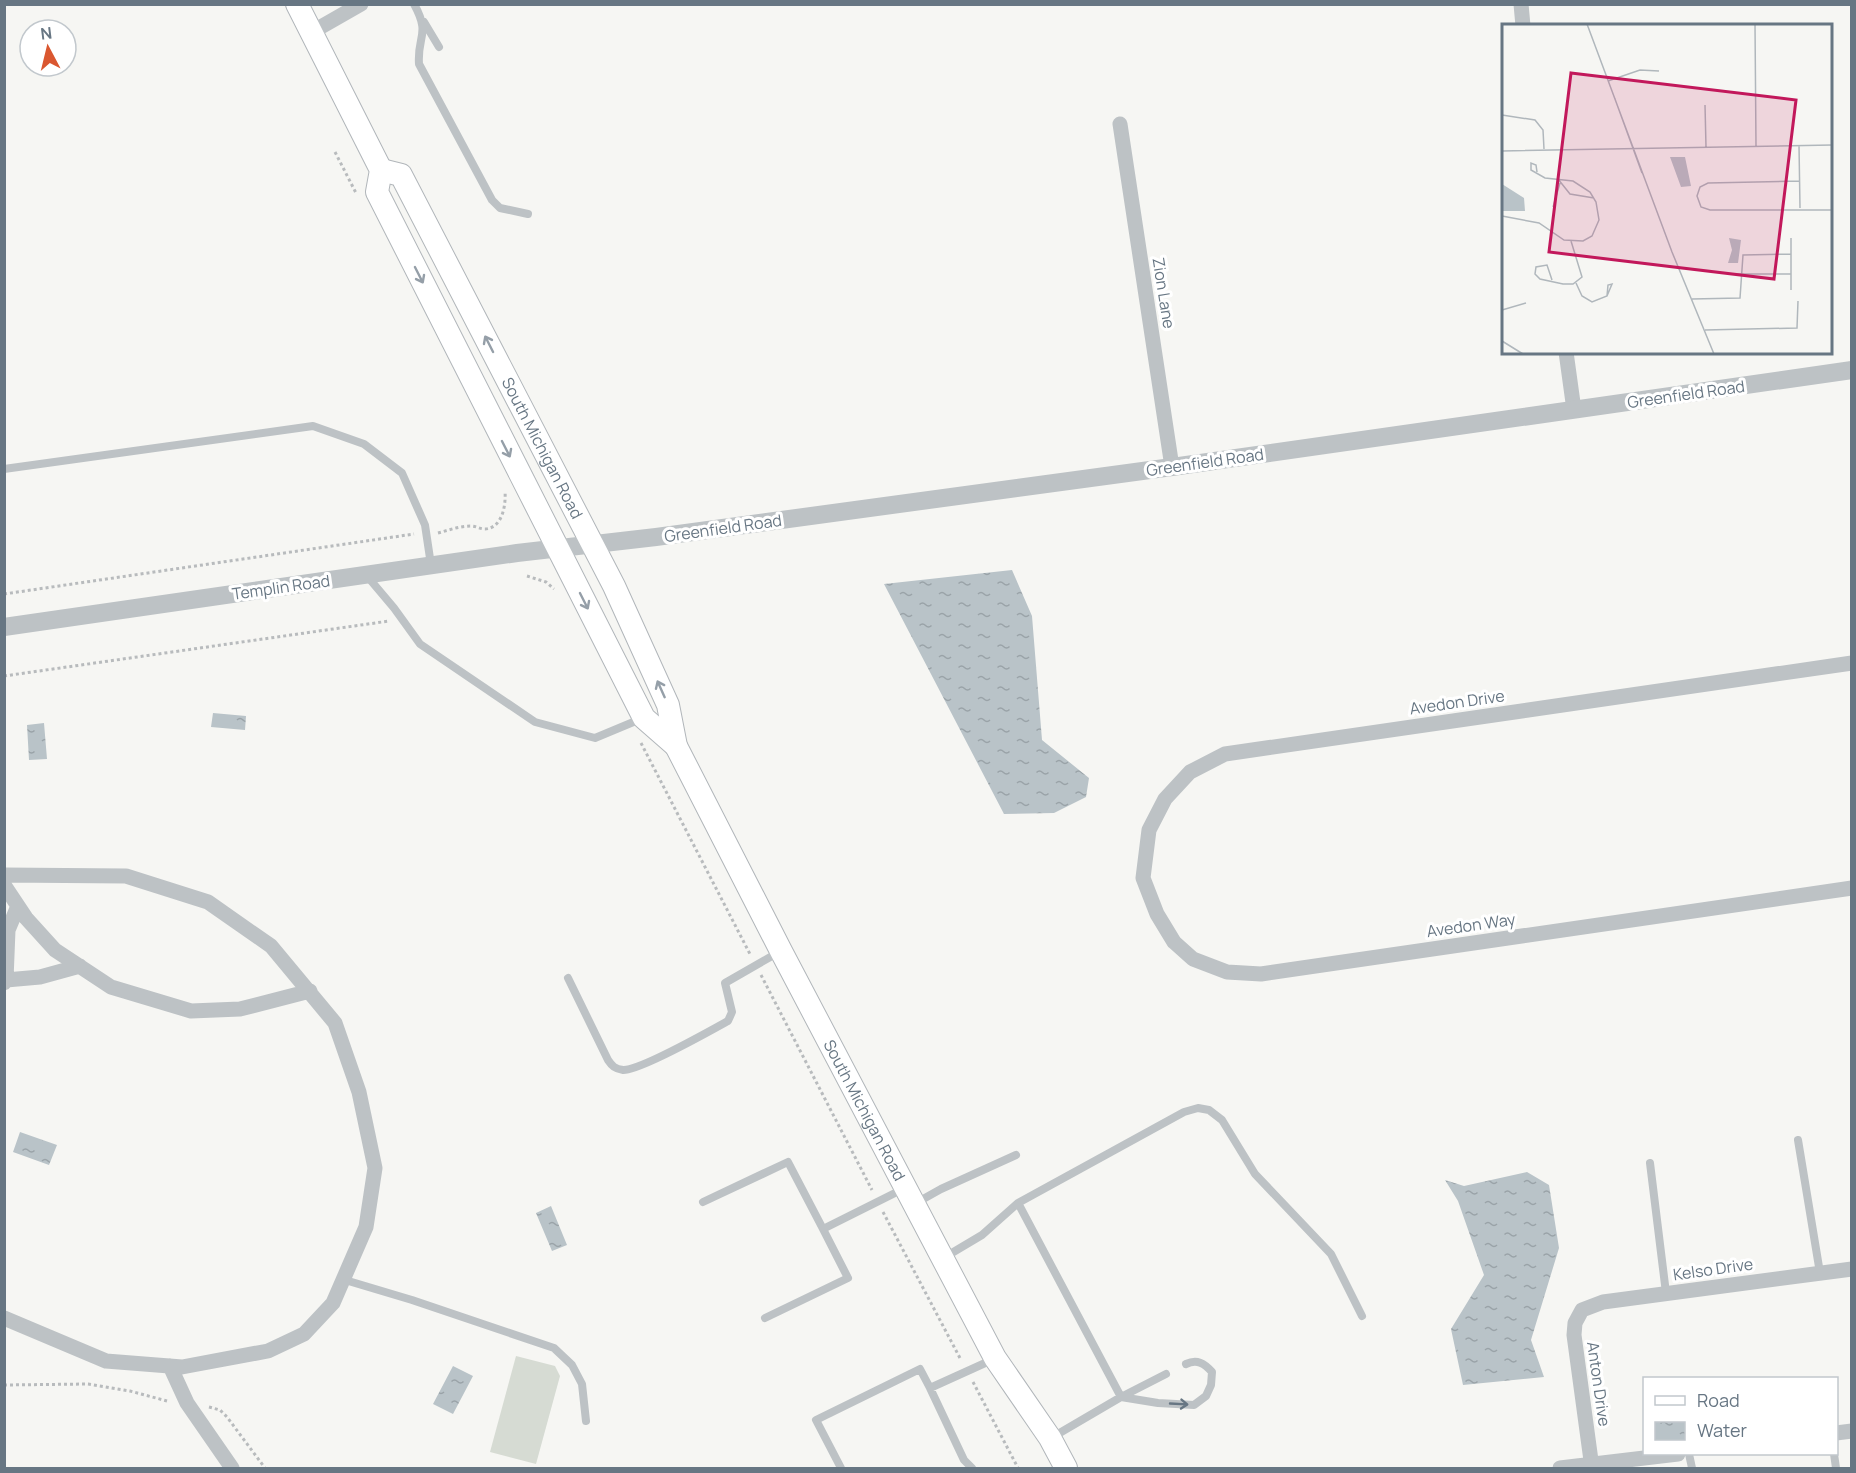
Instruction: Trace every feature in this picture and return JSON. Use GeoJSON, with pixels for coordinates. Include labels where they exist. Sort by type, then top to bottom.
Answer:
{"type":"FeatureCollection","features":[{"type":"Feature","properties":{"kind":"main road","name":"South Michigan Road"},"geometry":{"type":"LineString","coordinates":[[297,4],[381,170],[377,192],[557,549],[637,720],[676,746]]}},
{"type":"Feature","properties":{"kind":"main road","name":"South Michigan Road"},"geometry":{"type":"LineString","coordinates":[[381,170],[401,175],[594,545],[668,705],[676,746],[781,951],[995,1358],[1050,1438],[1066,1468]]}},
{"type":"Feature","properties":{"kind":"street"},"geometry":{"type":"LineString","coordinates":[[312,32],[361,4]]}},
{"type":"Feature","properties":{"kind":"street"},"geometry":{"type":"LineString","coordinates":[[1521,4],[1523,24]]}},
{"type":"Feature","properties":{"kind":"street","name":"Zion Lane"},"geometry":{"type":"LineString","coordinates":[[1120,124],[1172,467]]}},
{"type":"Feature","properties":{"kind":"street"},"geometry":{"type":"LineString","coordinates":[[1566,354],[1574,410]]}},
{"type":"Feature","properties":{"kind":"street","name":"Greenfield Road"},"geometry":{"type":"LineString","coordinates":[[557,549],[1172,467],[1851,370]]}},
{"type":"Feature","properties":{"kind":"street","name":"Templin Road"},"geometry":{"type":"LineString","coordinates":[[4,627],[557,549]]}},
{"type":"Feature","properties":{"kind":"street","name":"Avedon Drive"},"geometry":{"type":"LineString","coordinates":[[1143,878],[1149,830],[1165,799],[1190,772],[1225,754],[1851,663]]}},
{"type":"Feature","properties":{"kind":"street"},"geometry":{"type":"LineString","coordinates":[[4,874],[126,876],[208,902],[271,946],[335,1023],[358,1092],[375,1168],[366,1227],[345,1280],[333,1303],[304,1334],[268,1351],[182,1367],[106,1361],[4,1318]]}},
{"type":"Feature","properties":{"kind":"street","name":"Avedon Way"},"geometry":{"type":"LineString","coordinates":[[1143,878],[1157,914],[1174,942],[1193,959],[1227,972],[1262,974],[1851,888]]}},
{"type":"Feature","properties":{"kind":"street"},"geometry":{"type":"LineString","coordinates":[[4,885],[26,918],[54,950],[111,987],[191,1011],[240,1009],[310,991]]}},
{"type":"Feature","properties":{"kind":"street"},"geometry":{"type":"LineString","coordinates":[[18,906],[8,930],[5,981],[40,977],[80,966]]}},
{"type":"Feature","properties":{"kind":"street","name":"Kelso Drive"},"geometry":{"type":"LineString","coordinates":[[1582,1310],[1603,1302],[1851,1269]]}},
{"type":"Feature","properties":{"kind":"street","name":"Anton Drive"},"geometry":{"type":"LineString","coordinates":[[1582,1310],[1575,1323],[1574,1335],[1592,1467]]}},
{"type":"Feature","properties":{"kind":"street"},"geometry":{"type":"LineString","coordinates":[[170,1366],[187,1403],[232,1468]]}},
{"type":"Feature","properties":{"kind":"street"},"geometry":{"type":"LineString","coordinates":[[1560,1468],[1592,1467],[1671,1455]]}},
{"type":"Feature","properties":{"kind":"lane"},"geometry":{"type":"LineString","coordinates":[[414,4],[438,47]]}},
{"type":"Feature","properties":{"kind":"lane"},"geometry":{"type":"LineString","coordinates":[[422,20],[423,33],[418,55],[419,64],[492,200],[500,208],[528,214]]}},
{"type":"Feature","properties":{"kind":"lane"},"geometry":{"type":"LineString","coordinates":[[4,470],[313,426],[364,444],[402,473],[425,525],[431,565]]}},
{"type":"Feature","properties":{"kind":"lane"},"geometry":{"type":"LineString","coordinates":[[366,575],[420,644],[535,722],[595,738],[637,720]]}},
{"type":"Feature","properties":{"kind":"lane"},"geometry":{"type":"LineString","coordinates":[[568,978],[608,1060],[615,1068],[625,1070],[640,1066],[728,1021],[732,1012],[725,984],[781,951]]}},
{"type":"Feature","properties":{"kind":"lane"},"geometry":{"type":"LineString","coordinates":[[943,1258],[982,1234],[1018,1203],[1184,1112],[1198,1108],[1209,1110],[1222,1120],[1255,1174],[1331,1254],[1362,1316]]}},
{"type":"Feature","properties":{"kind":"lane"},"geometry":{"type":"LineString","coordinates":[[1798,1140],[1820,1273]]}},
{"type":"Feature","properties":{"kind":"lane"},"geometry":{"type":"LineString","coordinates":[[823,1229],[878,1202],[941,1189],[1016,1155]]}},
{"type":"Feature","properties":{"kind":"lane"},"geometry":{"type":"LineString","coordinates":[[703,1202],[788,1162],[848,1278],[765,1318]]}},
{"type":"Feature","properties":{"kind":"lane"},"geometry":{"type":"LineString","coordinates":[[1650,1163],[1666,1293]]}},
{"type":"Feature","properties":{"kind":"lane"},"geometry":{"type":"LineString","coordinates":[[1018,1203],[1121,1397]]}},
{"type":"Feature","properties":{"kind":"lane"},"geometry":{"type":"LineString","coordinates":[[345,1280],[554,1348],[572,1365],[582,1384],[586,1421]]}},
{"type":"Feature","properties":{"kind":"lane"},"geometry":{"type":"LineString","coordinates":[[930,1388],[995,1358]]}},
{"type":"Feature","properties":{"kind":"lane"},"geometry":{"type":"LineString","coordinates":[[1121,1397],[1158,1403],[1194,1405],[1206,1396],[1211,1385],[1212,1372],[1204,1363],[1192,1361],[1186,1364]]}},
{"type":"Feature","properties":{"kind":"lane"},"geometry":{"type":"LineString","coordinates":[[841,1468],[816,1420],[920,1369],[964,1460],[972,1468]]}},
{"type":"Feature","properties":{"kind":"lane"},"geometry":{"type":"LineString","coordinates":[[1050,1438],[1166,1374]]}},
{"type":"Feature","properties":{"kind":"path"},"geometry":{"type":"LineString","coordinates":[[335,152],[356,193]]}},
{"type":"Feature","properties":{"kind":"path"},"geometry":{"type":"LineString","coordinates":[[435,533],[473,526],[484,529],[495,525],[506,502],[503,482]]}},
{"type":"Feature","properties":{"kind":"path"},"geometry":{"type":"LineString","coordinates":[[4,594],[417,534]]}},
{"type":"Feature","properties":{"kind":"path"},"geometry":{"type":"LineString","coordinates":[[526,576],[546,582],[556,591]]}},
{"type":"Feature","properties":{"kind":"path"},"geometry":{"type":"LineString","coordinates":[[4,676],[402,619]]}},
{"type":"Feature","properties":{"kind":"path"},"geometry":{"type":"LineString","coordinates":[[637,720],[756,966],[1018,1468]]}},
{"type":"Feature","properties":{"kind":"path"},"geometry":{"type":"LineString","coordinates":[[4,1385],[88,1384],[219,1410],[265,1468]]}},
{"type":"Feature","properties":{"kind":"shaded area"},"geometry":{"type":"Polygon","coordinates":[[[516,1356],[555,1366],[560,1376],[536,1464],[490,1452],[516,1356]]]}},
{"type":"Feature","properties":{"kind":"water"},"geometry":{"type":"Polygon","coordinates":[[[1012,570],[1032,616],[1042,740],[1089,778],[1086,797],[1054,813],[1004,814],[884,584],[1012,570]]]}},
{"type":"Feature","properties":{"kind":"water"},"geometry":{"type":"Polygon","coordinates":[[[213,713],[246,716],[245,730],[211,727],[213,713]]]}},
{"type":"Feature","properties":{"kind":"water"},"geometry":{"type":"Polygon","coordinates":[[[44,723],[47,759],[29,760],[27,725],[44,723]]]}},
{"type":"Feature","properties":{"kind":"water"},"geometry":{"type":"Polygon","coordinates":[[[20,1132],[57,1145],[49,1165],[13,1152],[20,1132]]]}},
{"type":"Feature","properties":{"kind":"water"},"geometry":{"type":"Polygon","coordinates":[[[1527,1172],[1549,1185],[1559,1248],[1531,1340],[1544,1377],[1463,1385],[1451,1329],[1484,1275],[1458,1201],[1445,1180],[1464,1186],[1527,1172]]]}},
{"type":"Feature","properties":{"kind":"water"},"geometry":{"type":"Polygon","coordinates":[[[551,1206],[567,1245],[552,1251],[536,1213],[551,1206]]]}},
{"type":"Feature","properties":{"kind":"water"},"geometry":{"type":"Polygon","coordinates":[[[453,1366],[473,1376],[453,1414],[433,1404],[453,1366]]]}}]}
